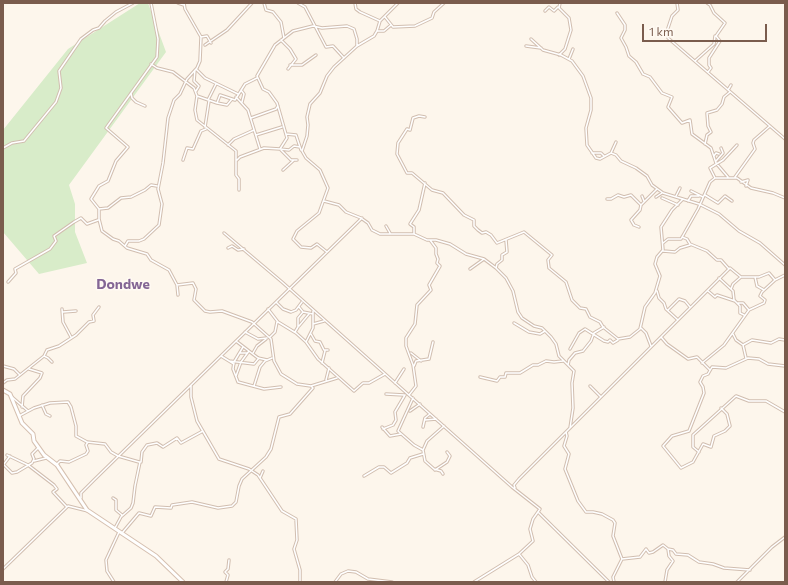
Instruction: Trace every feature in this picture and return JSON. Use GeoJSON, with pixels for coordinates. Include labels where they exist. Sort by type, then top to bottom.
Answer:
{"type":"FeatureCollection","features":[{"type":"Feature","properties":{"kind":"street"},"geometry":{"type":"LineString","coordinates":[[3,148],[12,143],[24,141],[56,102],[61,88],[59,71],[82,38],[93,30],[99,28],[116,12],[133,3]]}},
{"type":"Feature","properties":{"kind":"street"},"geometry":{"type":"LineString","coordinates":[[151,3],[159,49],[157,58],[151,64],[106,128],[128,147],[116,161],[108,181],[99,186],[91,201],[99,209],[99,219],[103,233],[129,249],[147,254],[151,260],[168,269],[176,284],[178,295]]}},
{"type":"Feature","properties":{"kind":"street"},"geometry":{"type":"LineString","coordinates":[[125,246],[128,242],[144,239],[159,225],[162,204],[158,186],[163,163],[168,118],[174,100],[181,93],[186,81],[195,70],[200,60],[201,37],[184,4],[178,3]]}},
{"type":"Feature","properties":{"kind":"street"},"geometry":{"type":"LineString","coordinates":[[205,45],[211,43],[231,26],[252,3]]}},
{"type":"Feature","properties":{"kind":"street"},"geometry":{"type":"LineString","coordinates":[[264,3],[266,10],[273,12],[281,22],[284,38]]}},
{"type":"Feature","properties":{"kind":"street"},"geometry":{"type":"LineString","coordinates":[[298,3],[305,7],[326,47],[333,46],[344,58]]}},
{"type":"Feature","properties":{"kind":"street"},"geometry":{"type":"LineString","coordinates":[[355,3],[356,10],[380,21]]}},
{"type":"Feature","properties":{"kind":"street"},"geometry":{"type":"LineString","coordinates":[[302,151],[307,136],[307,117],[311,103],[320,93],[327,76],[334,67],[357,46],[374,36],[378,31],[380,21],[398,3]]}},
{"type":"Feature","properties":{"kind":"street"},"geometry":{"type":"LineString","coordinates":[[384,17],[393,27],[416,26],[432,18],[434,12],[444,3]]}},
{"type":"Feature","properties":{"kind":"street"},"geometry":{"type":"LineString","coordinates":[[545,11],[549,7],[554,11],[560,3]]}},
{"type":"Feature","properties":{"kind":"street"},"geometry":{"type":"LineString","coordinates":[[676,3],[678,10],[672,16],[667,31],[668,38],[785,139]]}},
{"type":"Feature","properties":{"kind":"street"},"geometry":{"type":"LineString","coordinates":[[707,3],[710,5],[714,13],[725,23],[716,36],[720,40],[709,59],[711,68],[708,72]]}},
{"type":"Feature","properties":{"kind":"street"},"geometry":{"type":"LineString","coordinates":[[558,7],[569,18],[571,30],[565,48],[559,55]]}},
{"type":"Feature","properties":{"kind":"street"},"geometry":{"type":"LineString","coordinates":[[617,13],[625,25],[625,30],[621,38],[629,56],[636,62],[643,74],[650,77],[662,93],[672,97],[668,107],[682,123],[690,120],[692,134],[711,148],[716,162],[728,177]]}},
{"type":"Feature","properties":{"kind":"street"},"geometry":{"type":"LineString","coordinates":[[378,31],[384,31],[391,25]]}},
{"type":"Feature","properties":{"kind":"street"},"geometry":{"type":"LineString","coordinates":[[280,150],[287,138],[278,106],[270,92],[263,88],[258,78],[258,74],[271,49],[292,31],[314,26],[320,28],[349,26],[354,29],[357,39],[357,46]]}},
{"type":"Feature","properties":{"kind":"street"},"geometry":{"type":"LineString","coordinates":[[201,37],[208,36],[211,43]]}},
{"type":"Feature","properties":{"kind":"street"},"geometry":{"type":"LineString","coordinates":[[695,61],[714,44],[715,36]]}},
{"type":"Feature","properties":{"kind":"street"},"geometry":{"type":"LineString","coordinates":[[531,39],[541,48]]}},
{"type":"Feature","properties":{"kind":"street"},"geometry":{"type":"LineString","coordinates":[[281,40],[290,49],[296,60],[288,69]]}},
{"type":"Feature","properties":{"kind":"street"},"geometry":{"type":"LineString","coordinates":[[526,46],[541,48],[569,59],[580,70],[591,98],[586,138],[587,145],[592,153],[600,159],[611,153],[616,142]]}},
{"type":"Feature","properties":{"kind":"street"},"geometry":{"type":"LineString","coordinates":[[569,59],[573,49]]}},
{"type":"Feature","properties":{"kind":"street"},"geometry":{"type":"LineString","coordinates":[[290,65],[302,65],[316,55]]}},
{"type":"Feature","properties":{"kind":"street"},"geometry":{"type":"LineString","coordinates":[[151,64],[156,68],[173,72],[194,88],[197,96],[196,118],[206,128],[235,150],[237,160],[236,175],[239,179],[239,190]]}},
{"type":"Feature","properties":{"kind":"street"},"geometry":{"type":"LineString","coordinates":[[194,88],[195,70]]}},
{"type":"Feature","properties":{"kind":"street"},"geometry":{"type":"LineString","coordinates":[[195,70],[205,78],[238,94]]}},
{"type":"Feature","properties":{"kind":"street"},"geometry":{"type":"LineString","coordinates":[[197,96],[227,106],[232,99],[235,100],[245,84],[258,78]]}},
{"type":"Feature","properties":{"kind":"street"},"geometry":{"type":"LineString","coordinates":[[194,81],[199,86],[196,92]]}},
{"type":"Feature","properties":{"kind":"street"},"geometry":{"type":"LineString","coordinates":[[206,128],[209,100],[216,83]]}},
{"type":"Feature","properties":{"kind":"street"},"geometry":{"type":"LineString","coordinates":[[705,144],[707,135],[711,132],[708,127],[707,113],[717,110],[722,104],[731,85]]}},
{"type":"Feature","properties":{"kind":"street"},"geometry":{"type":"LineString","coordinates":[[241,90],[244,94],[242,102]]}},
{"type":"Feature","properties":{"kind":"street"},"geometry":{"type":"LineString","coordinates":[[131,93],[132,98],[136,102],[145,106]]}},
{"type":"Feature","properties":{"kind":"street"},"geometry":{"type":"LineString","coordinates":[[217,103],[220,95],[232,99]]}},
{"type":"Feature","properties":{"kind":"street"},"geometry":{"type":"LineString","coordinates":[[236,97],[247,108],[261,149]]}},
{"type":"Feature","properties":{"kind":"street"},"geometry":{"type":"LineString","coordinates":[[251,118],[276,109],[278,106]]}},
{"type":"Feature","properties":{"kind":"street"},"geometry":{"type":"LineString","coordinates":[[425,117],[419,116],[413,119],[410,130],[407,129],[398,143],[397,154],[407,173],[412,173],[432,190],[442,193],[448,197],[465,216],[474,220],[474,226],[482,233],[486,232],[491,235],[498,244],[524,232],[552,255],[548,260],[549,268],[566,282],[572,300],[579,308],[586,309],[589,317],[600,322],[619,339]]}},
{"type":"Feature","properties":{"kind":"street"},"geometry":{"type":"LineString","coordinates":[[735,178],[756,149],[753,142],[754,140],[770,126]]}},
{"type":"Feature","properties":{"kind":"street"},"geometry":{"type":"LineString","coordinates":[[256,134],[283,127]]}},
{"type":"Feature","properties":{"kind":"street"},"geometry":{"type":"LineString","coordinates":[[183,160],[187,148],[193,149],[201,131],[206,128]]}},
{"type":"Feature","properties":{"kind":"street"},"geometry":{"type":"LineString","coordinates":[[228,145],[234,139],[254,130]]}},
{"type":"Feature","properties":{"kind":"street"},"geometry":{"type":"LineString","coordinates":[[286,134],[296,135],[306,158],[320,170],[328,187],[317,214],[297,231],[293,239],[300,247],[311,248],[317,244],[328,252]]}},
{"type":"Feature","properties":{"kind":"street"},"geometry":{"type":"LineString","coordinates":[[716,162],[724,160],[737,145]]}},
{"type":"Feature","properties":{"kind":"street"},"geometry":{"type":"LineString","coordinates":[[237,160],[240,157],[261,149],[268,148],[289,150],[294,146],[302,148]]}},
{"type":"Feature","properties":{"kind":"street"},"geometry":{"type":"LineString","coordinates":[[715,178],[710,169],[723,153],[721,148]]}},
{"type":"Feature","properties":{"kind":"street"},"geometry":{"type":"LineString","coordinates":[[280,150],[291,160],[296,160],[283,170]]}},
{"type":"Feature","properties":{"kind":"street"},"geometry":{"type":"LineString","coordinates":[[714,156],[716,152],[719,154]]}},
{"type":"Feature","properties":{"kind":"street"},"geometry":{"type":"LineString","coordinates":[[592,153],[601,153],[604,156]]}},
{"type":"Feature","properties":{"kind":"street"},"geometry":{"type":"LineString","coordinates":[[611,153],[616,155],[621,161],[636,168],[647,176],[662,193],[700,204],[722,216],[738,230],[760,243],[785,265]]}},
{"type":"Feature","properties":{"kind":"street"},"geometry":{"type":"LineString","coordinates":[[236,156],[240,157]]}},
{"type":"Feature","properties":{"kind":"street"},"geometry":{"type":"LineString","coordinates":[[663,243],[668,239],[681,239],[710,182],[715,178],[735,178],[746,186],[785,198]]}},
{"type":"Feature","properties":{"kind":"street"},"geometry":{"type":"LineString","coordinates":[[741,182],[748,180],[746,186]]}},
{"type":"Feature","properties":{"kind":"street"},"geometry":{"type":"LineString","coordinates":[[155,185],[159,181]]}},
{"type":"Feature","properties":{"kind":"street"},"geometry":{"type":"LineString","coordinates":[[414,234],[414,227],[410,224],[419,210],[425,183]]}},
{"type":"Feature","properties":{"kind":"street"},"geometry":{"type":"LineString","coordinates":[[99,209],[108,208],[121,198],[131,196],[145,190],[150,185],[158,186]]}},
{"type":"Feature","properties":{"kind":"street"},"geometry":{"type":"LineString","coordinates":[[639,227],[631,220],[640,210],[641,204],[656,188]]}},
{"type":"Feature","properties":{"kind":"street"},"geometry":{"type":"LineString","coordinates":[[676,196],[680,188]]}},
{"type":"Feature","properties":{"kind":"street"},"geometry":{"type":"LineString","coordinates":[[692,191],[699,196]]}},
{"type":"Feature","properties":{"kind":"street"},"geometry":{"type":"LineString","coordinates":[[656,197],[662,193]]}},
{"type":"Feature","properties":{"kind":"street"},"geometry":{"type":"LineString","coordinates":[[607,199],[611,200],[618,195],[624,197],[631,195],[641,204]]}},
{"type":"Feature","properties":{"kind":"street"},"geometry":{"type":"LineString","coordinates":[[642,196],[644,201]]}},
{"type":"Feature","properties":{"kind":"street"},"geometry":{"type":"LineString","coordinates":[[688,201],[691,196],[704,196],[718,203],[725,196],[732,201]]}},
{"type":"Feature","properties":{"kind":"street"},"geometry":{"type":"LineString","coordinates":[[662,198],[678,205]]}},
{"type":"Feature","properties":{"kind":"street"},"geometry":{"type":"LineString","coordinates":[[570,348],[579,334],[585,329],[604,341],[608,342],[610,340],[613,343],[619,339],[631,337],[641,328],[647,302],[656,290],[660,274],[655,263],[657,257],[663,251],[661,228],[683,199]]}},
{"type":"Feature","properties":{"kind":"street"},"geometry":{"type":"LineString","coordinates":[[323,200],[339,205],[346,212],[362,218],[373,230],[381,234],[414,234],[430,240],[450,244],[466,254],[484,259],[496,268],[506,278],[513,291],[517,309],[521,318],[545,331],[553,340],[563,361],[574,372],[572,383],[574,408],[570,428]]}},
{"type":"Feature","properties":{"kind":"street"},"geometry":{"type":"LineString","coordinates":[[8,282],[16,273],[15,269],[50,249],[56,242],[54,236],[74,222],[80,218],[87,224],[99,219]]}},
{"type":"Feature","properties":{"kind":"street"},"geometry":{"type":"LineString","coordinates":[[81,500],[81,493],[362,218]]}},
{"type":"Feature","properties":{"kind":"street"},"geometry":{"type":"LineString","coordinates":[[386,226],[391,234]]}},
{"type":"Feature","properties":{"kind":"street"},"geometry":{"type":"LineString","coordinates":[[224,233],[420,404],[443,426],[540,509],[539,512],[609,582]]}},
{"type":"Feature","properties":{"kind":"street"},"geometry":{"type":"LineString","coordinates":[[682,236],[687,238],[691,245]]}},
{"type":"Feature","properties":{"kind":"street"},"geometry":{"type":"LineString","coordinates":[[496,268],[496,264],[502,260],[502,255],[507,252],[506,239]]}},
{"type":"Feature","properties":{"kind":"street"},"geometry":{"type":"LineString","coordinates":[[401,434],[390,436],[383,428],[393,425],[397,419],[395,413],[407,394],[416,386],[414,366],[406,346],[406,338],[415,324],[416,305],[431,290],[429,285],[440,266],[437,263],[438,259],[436,248],[430,240]]}},
{"type":"Feature","properties":{"kind":"street"},"geometry":{"type":"LineString","coordinates":[[663,251],[675,252],[680,248],[691,245],[705,250],[717,260],[721,260],[740,278]]}},
{"type":"Feature","properties":{"kind":"street"},"geometry":{"type":"LineString","coordinates":[[228,248],[232,246],[237,249],[244,249]]}},
{"type":"Feature","properties":{"kind":"street"},"geometry":{"type":"LineString","coordinates":[[470,269],[484,259]]}},
{"type":"Feature","properties":{"kind":"street"},"geometry":{"type":"LineString","coordinates":[[511,485],[515,484],[729,269]]}},
{"type":"Feature","properties":{"kind":"street"},"geometry":{"type":"LineString","coordinates":[[731,289],[740,278],[755,277],[769,273],[775,280]]}},
{"type":"Feature","properties":{"kind":"street"},"geometry":{"type":"LineString","coordinates":[[702,363],[723,346],[749,310],[764,304],[765,300],[760,296],[775,280],[785,275]]}},
{"type":"Feature","properties":{"kind":"street"},"geometry":{"type":"LineString","coordinates":[[757,282],[760,276]]}},
{"type":"Feature","properties":{"kind":"street"},"geometry":{"type":"LineString","coordinates":[[755,277],[757,287],[765,290]]}},
{"type":"Feature","properties":{"kind":"street"},"geometry":{"type":"LineString","coordinates":[[720,278],[731,289],[735,301]]}},
{"type":"Feature","properties":{"kind":"street"},"geometry":{"type":"LineString","coordinates":[[176,284],[193,283],[196,288],[194,300],[205,311],[222,311],[253,323],[272,342],[273,358],[282,374],[297,384],[311,386],[326,380],[331,381],[338,378]]}},
{"type":"Feature","properties":{"kind":"street"},"geometry":{"type":"LineString","coordinates":[[656,290],[659,298],[664,302],[666,309],[678,320]]}},
{"type":"Feature","properties":{"kind":"street"},"geometry":{"type":"LineString","coordinates":[[708,290],[715,297],[716,295],[738,303],[743,303],[749,310]]}},
{"type":"Feature","properties":{"kind":"street"},"geometry":{"type":"LineString","coordinates":[[668,310],[679,299],[684,301],[690,307]]}},
{"type":"Feature","properties":{"kind":"street"},"geometry":{"type":"LineString","coordinates":[[276,302],[283,310],[290,312],[299,307],[302,301]]}},
{"type":"Feature","properties":{"kind":"street"},"geometry":{"type":"LineString","coordinates":[[738,303],[740,313],[744,315]]}},
{"type":"Feature","properties":{"kind":"street"},"geometry":{"type":"LineString","coordinates":[[3,383],[7,380],[15,379],[44,356],[47,350],[59,346],[89,322],[94,321],[93,315],[99,307]]}},
{"type":"Feature","properties":{"kind":"street"},"geometry":{"type":"LineString","coordinates":[[299,307],[303,312],[313,314]]}},
{"type":"Feature","properties":{"kind":"street"},"geometry":{"type":"LineString","coordinates":[[62,308],[63,322],[72,337]]}},
{"type":"Feature","properties":{"kind":"street"},"geometry":{"type":"LineString","coordinates":[[268,309],[277,321],[306,342],[322,363],[355,391],[363,383],[369,383],[385,374]]}},
{"type":"Feature","properties":{"kind":"street"},"geometry":{"type":"LineString","coordinates":[[306,342],[313,324],[311,319],[313,310]]}},
{"type":"Feature","properties":{"kind":"street"},"geometry":{"type":"LineString","coordinates":[[63,312],[76,311]]}},
{"type":"Feature","properties":{"kind":"street"},"geometry":{"type":"LineString","coordinates":[[298,327],[298,318],[303,312]]}},
{"type":"Feature","properties":{"kind":"street"},"geometry":{"type":"LineString","coordinates":[[295,333],[309,314]]}},
{"type":"Feature","properties":{"kind":"street"},"geometry":{"type":"LineString","coordinates":[[253,353],[262,342],[275,332],[277,321]]}},
{"type":"Feature","properties":{"kind":"street"},"geometry":{"type":"LineString","coordinates":[[313,324],[325,321]]}},
{"type":"Feature","properties":{"kind":"street"},"geometry":{"type":"LineString","coordinates":[[514,323],[529,332],[540,334],[545,331]]}},
{"type":"Feature","properties":{"kind":"street"},"geometry":{"type":"LineString","coordinates":[[568,365],[569,360],[575,352],[583,351],[591,342],[593,335],[597,330],[604,327]]}},
{"type":"Feature","properties":{"kind":"street"},"geometry":{"type":"LineString","coordinates":[[641,328],[652,345]]}},
{"type":"Feature","properties":{"kind":"street"},"geometry":{"type":"LineString","coordinates":[[245,332],[262,342]]}},
{"type":"Feature","properties":{"kind":"street"},"geometry":{"type":"LineString","coordinates":[[733,334],[736,340],[743,345],[746,359]]}},
{"type":"Feature","properties":{"kind":"street"},"geometry":{"type":"LineString","coordinates":[[310,335],[315,341],[320,342],[325,351],[322,363]]}},
{"type":"Feature","properties":{"kind":"street"},"geometry":{"type":"LineString","coordinates":[[258,339],[268,337]]}},
{"type":"Feature","properties":{"kind":"street"},"geometry":{"type":"LineString","coordinates":[[661,337],[667,344],[688,359],[696,357],[710,370]]}},
{"type":"Feature","properties":{"kind":"street"},"geometry":{"type":"LineString","coordinates":[[743,345],[754,339],[771,343],[779,339],[785,340]]}},
{"type":"Feature","properties":{"kind":"street"},"geometry":{"type":"LineString","coordinates":[[236,341],[248,352]]}},
{"type":"Feature","properties":{"kind":"street"},"geometry":{"type":"LineString","coordinates":[[412,361],[429,359],[433,342]]}},
{"type":"Feature","properties":{"kind":"street"},"geometry":{"type":"LineString","coordinates":[[242,347],[235,361],[233,370],[240,383],[264,389],[281,387]]}},
{"type":"Feature","properties":{"kind":"street"},"geometry":{"type":"LineString","coordinates":[[238,354],[241,352],[253,353],[259,358],[267,360]]}},
{"type":"Feature","properties":{"kind":"street"},"geometry":{"type":"LineString","coordinates":[[236,376],[242,361],[248,352]]}},
{"type":"Feature","properties":{"kind":"street"},"geometry":{"type":"LineString","coordinates":[[411,353],[421,361]]}},
{"type":"Feature","properties":{"kind":"street"},"geometry":{"type":"LineString","coordinates":[[44,356],[52,362]]}},
{"type":"Feature","properties":{"kind":"street"},"geometry":{"type":"LineString","coordinates":[[221,356],[234,364]]}},
{"type":"Feature","properties":{"kind":"street"},"geometry":{"type":"LineString","coordinates":[[229,361],[242,361],[254,364],[259,358]]}},
{"type":"Feature","properties":{"kind":"street"},"geometry":{"type":"LineString","coordinates":[[254,386],[258,369],[267,360],[273,358]]}},
{"type":"Feature","properties":{"kind":"street"},"geometry":{"type":"LineString","coordinates":[[721,408],[726,413],[730,425],[725,431],[714,436],[711,447],[703,444],[700,452],[693,462],[681,468],[663,446],[675,435],[689,432],[704,393],[700,380],[704,375],[708,374],[712,367],[726,368],[746,359],[759,359],[768,364],[785,366]]}},
{"type":"Feature","properties":{"kind":"street"},"geometry":{"type":"LineString","coordinates":[[414,366],[416,361]]}},
{"type":"Feature","properties":{"kind":"street"},"geometry":{"type":"LineString","coordinates":[[480,377],[497,381],[500,377],[505,377],[506,373],[520,373],[533,365],[538,365],[546,361],[563,361]]}},
{"type":"Feature","properties":{"kind":"street"},"geometry":{"type":"LineString","coordinates":[[3,366],[14,369],[20,374]]}},
{"type":"Feature","properties":{"kind":"street"},"geometry":{"type":"LineString","coordinates":[[326,380],[328,368]]}},
{"type":"Feature","properties":{"kind":"street"},"geometry":{"type":"LineString","coordinates":[[22,407],[22,396],[40,378],[42,373],[29,369]]}},
{"type":"Feature","properties":{"kind":"street"},"geometry":{"type":"LineString","coordinates":[[395,383],[404,369]]}},
{"type":"Feature","properties":{"kind":"street"},"geometry":{"type":"LineString","coordinates":[[191,386],[194,410],[199,425],[204,431],[210,447],[219,459],[251,470],[260,478],[282,511],[296,519],[296,540],[294,549],[300,572],[300,582]]}},
{"type":"Feature","properties":{"kind":"street"},"geometry":{"type":"LineString","coordinates":[[114,582],[107,571],[106,562],[109,552],[121,533],[139,513],[151,516],[155,507],[171,508],[172,505],[192,502],[210,504],[223,509],[232,506],[236,502],[241,482],[265,457],[271,448],[279,417],[290,414],[311,390],[311,386]]}},
{"type":"Feature","properties":{"kind":"street"},"geometry":{"type":"LineString","coordinates":[[590,386],[601,397]]}},
{"type":"Feature","properties":{"kind":"street"},"geometry":{"type":"LineString","coordinates":[[3,390],[11,397],[14,397],[22,407],[28,411]]}},
{"type":"Feature","properties":{"kind":"street"},"geometry":{"type":"LineString","coordinates":[[386,394],[407,394]]}},
{"type":"Feature","properties":{"kind":"street"},"geometry":{"type":"LineString","coordinates":[[700,452],[693,447],[692,435],[701,429],[721,408],[736,396],[749,401],[766,401],[785,412]]}},
{"type":"Feature","properties":{"kind":"street"},"geometry":{"type":"LineString","coordinates":[[11,397],[22,424],[33,434],[38,448],[46,458],[56,464],[88,511],[156,556],[183,582]]}},
{"type":"Feature","properties":{"kind":"street"},"geometry":{"type":"LineString","coordinates":[[413,398],[409,411],[398,430],[401,434],[423,450]]}},
{"type":"Feature","properties":{"kind":"street"},"geometry":{"type":"LineString","coordinates":[[19,416],[42,405],[55,402],[69,404],[76,426],[75,435],[88,442],[105,444],[111,452],[128,461],[140,462]]}},
{"type":"Feature","properties":{"kind":"street"},"geometry":{"type":"LineString","coordinates":[[409,411],[420,404]]}},
{"type":"Feature","properties":{"kind":"street"},"geometry":{"type":"LineString","coordinates":[[42,405],[46,414],[50,416]]}},
{"type":"Feature","properties":{"kind":"street"},"geometry":{"type":"LineString","coordinates":[[423,427],[425,420],[430,414]]}},
{"type":"Feature","properties":{"kind":"street"},"geometry":{"type":"LineString","coordinates":[[425,420],[436,419]]}},
{"type":"Feature","properties":{"kind":"street"},"geometry":{"type":"LineString","coordinates":[[443,426],[427,441],[423,450],[425,461],[435,470],[441,471],[443,474]]}},
{"type":"Feature","properties":{"kind":"street"},"geometry":{"type":"LineString","coordinates":[[114,529],[122,516],[131,508],[133,504],[135,484],[142,452],[147,445],[157,443],[163,447],[177,438],[182,443],[204,431]]}},
{"type":"Feature","properties":{"kind":"street"},"geometry":{"type":"LineString","coordinates":[[566,432],[567,436],[564,446],[569,454],[564,467],[571,482],[573,491],[586,512],[601,514],[614,520],[616,527],[613,536],[622,558],[613,577],[614,582]]}},
{"type":"Feature","properties":{"kind":"street"},"geometry":{"type":"LineString","coordinates":[[56,464],[60,461],[69,462],[86,454],[88,451],[86,445],[88,442]]}},
{"type":"Feature","properties":{"kind":"street"},"geometry":{"type":"LineString","coordinates":[[33,461],[32,454],[38,448]]}},
{"type":"Feature","properties":{"kind":"street"},"geometry":{"type":"LineString","coordinates":[[435,470],[447,462],[450,456],[447,452]]}},
{"type":"Feature","properties":{"kind":"street"},"geometry":{"type":"LineString","coordinates":[[364,476],[379,467],[384,467],[391,472],[407,463],[410,458],[423,454]]}},
{"type":"Feature","properties":{"kind":"street"},"geometry":{"type":"LineString","coordinates":[[7,455],[29,465],[54,485],[57,489],[53,492],[67,507],[70,506],[76,509],[88,511]]}},
{"type":"Feature","properties":{"kind":"street"},"geometry":{"type":"LineString","coordinates":[[10,456],[3,465],[12,474],[29,465],[33,461],[46,458]]}},
{"type":"Feature","properties":{"kind":"street"},"geometry":{"type":"LineString","coordinates":[[260,478],[263,471]]}},
{"type":"Feature","properties":{"kind":"street"},"geometry":{"type":"LineString","coordinates":[[113,498],[116,500],[116,510],[122,516]]}},
{"type":"Feature","properties":{"kind":"street"},"geometry":{"type":"LineString","coordinates":[[3,569],[67,507]]}},
{"type":"Feature","properties":{"kind":"street"},"geometry":{"type":"LineString","coordinates":[[474,582],[509,562],[533,541],[530,529],[533,519],[539,512]]}},
{"type":"Feature","properties":{"kind":"street"},"geometry":{"type":"LineString","coordinates":[[736,582],[772,547],[785,537]]}},
{"type":"Feature","properties":{"kind":"street"},"geometry":{"type":"LineString","coordinates":[[622,558],[625,560],[640,557],[646,549],[649,553],[652,553],[663,545],[668,549],[673,550],[676,554],[688,554],[699,562],[713,564],[724,568],[750,570]]}},
{"type":"Feature","properties":{"kind":"street"},"geometry":{"type":"LineString","coordinates":[[665,582],[667,570],[673,561],[668,549]]}},
{"type":"Feature","properties":{"kind":"street"},"geometry":{"type":"LineString","coordinates":[[519,554],[528,565],[532,577],[536,582]]}},
{"type":"Feature","properties":{"kind":"street"},"geometry":{"type":"LineString","coordinates":[[226,582],[228,575],[225,572],[228,569],[229,560]]}},
{"type":"Feature","properties":{"kind":"street"},"geometry":{"type":"LineString","coordinates":[[335,582],[343,573],[358,572],[368,579],[392,582]]}},
{"type":"Feature","properties":{"kind":"green space"},"geometry":{"type":"Polygon","coordinates":[[[140,3],[148,3],[166,52],[69,185],[75,204],[75,232],[87,263],[39,274],[3,232],[3,130],[68,49],[140,3]]]}},
{"type":"Feature","properties":{"kind":"district","name":"Dondwe"},"geometry":{"type":"Point","coordinates":[123,284]}}]}
